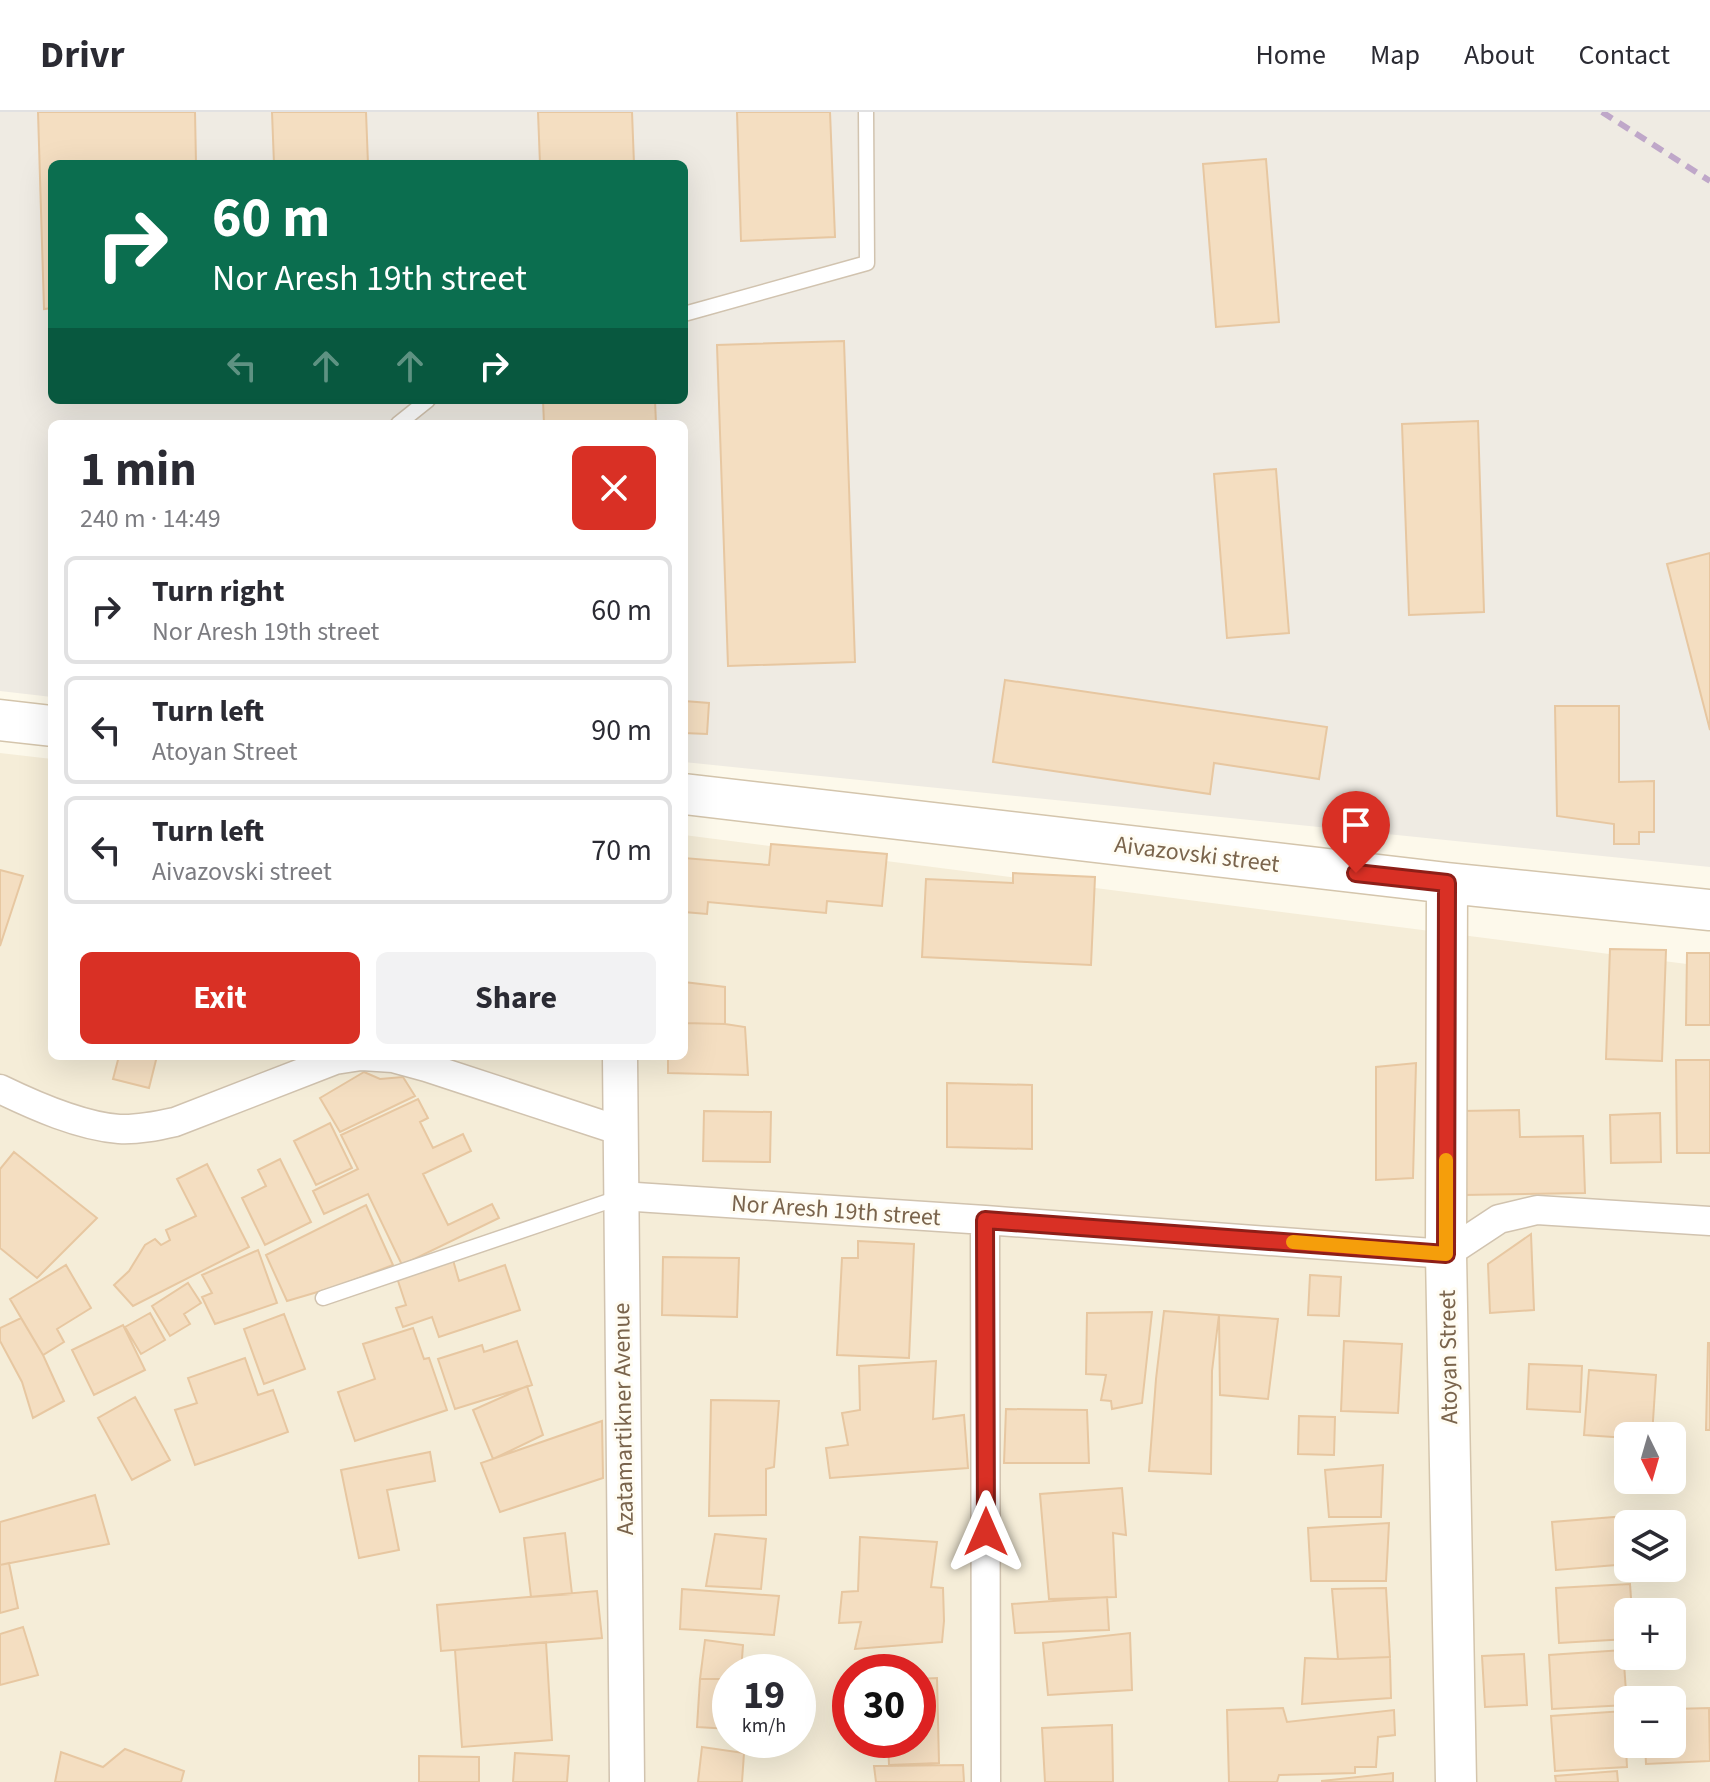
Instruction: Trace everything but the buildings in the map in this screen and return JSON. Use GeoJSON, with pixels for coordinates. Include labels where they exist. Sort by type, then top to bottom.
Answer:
{"type":"FeatureCollection","features":[{"type":"Feature","properties":{"kind":"main road"},"geometry":{"type":"LineString","coordinates":[[0,720],[48,726]]}},
{"type":"Feature","properties":{"kind":"main road","name":"Aivazovski street"},"geometry":{"type":"LineString","coordinates":[[688,794],[1447,883],[1710,910]]}},
{"type":"Feature","properties":{"kind":"main road","name":"Atoyan Street"},"geometry":{"type":"LineString","coordinates":[[1447,883],[1446,1254],[1456,1782]]}},
{"type":"Feature","properties":{"kind":"street"},"geometry":{"type":"LineString","coordinates":[[0,1089],[21,1100],[91,1125],[121,1129],[148,1128],[175,1122],[335,1060]]}},
{"type":"Feature","properties":{"kind":"street"},"geometry":{"type":"LineString","coordinates":[[400,1060],[621,1131]]}},
{"type":"Feature","properties":{"kind":"street","name":"Azatamartikner Avenue"},"geometry":{"type":"LineString","coordinates":[[620,1060],[627,1782]]}},
{"type":"Feature","properties":{"kind":"street","name":"Nor Aresh 19th street"},"geometry":{"type":"LineString","coordinates":[[621,1196],[1446,1254]]}},
{"type":"Feature","properties":{"kind":"street"},"geometry":{"type":"LineString","coordinates":[[1446,1254],[1499,1219],[1537,1210],[1710,1221]]}},
{"type":"Feature","properties":{"kind":"street"},"geometry":{"type":"LineString","coordinates":[[985,1220],[986,1782]]}},
{"type":"Feature","properties":{"kind":"lane"},"geometry":{"type":"LineString","coordinates":[[688,313],[867,263],[866,112]]}},
{"type":"Feature","properties":{"kind":"lane"},"geometry":{"type":"LineString","coordinates":[[403,420],[423,404]]}},
{"type":"Feature","properties":{"kind":"lane"},"geometry":{"type":"LineString","coordinates":[[323,1298],[621,1196]]}},
{"type":"Feature","properties":{"kind":"shaded area"},"geometry":{"type":"Polygon","coordinates":[[[0,112],[1710,112],[1710,867],[688,762],[688,420],[48,420],[48,697],[0,691],[0,112]]]}},
{"type":"Feature","properties":{"kind":"shaded area"},"geometry":{"type":"Polygon","coordinates":[[[0,753],[48,759],[48,1060],[688,1060],[688,836],[1710,967],[1710,1782],[0,1782],[0,753]]]}},
{"type":"Feature","properties":{"kind":"railway"},"geometry":{"type":"LineString","coordinates":[[1602,112],[1710,181]]}},
{"type":"Feature","properties":{"kind":"slow traffic"},"geometry":{"type":"LineString","coordinates":[[1293,1242],[1446,1254],[1446,1160]]}},
{"type":"Feature","properties":{"kind":"route"},"geometry":{"type":"LineString","coordinates":[[986,1532],[985,1220],[1446,1254],[1447,883],[1356,873]]}}]}
